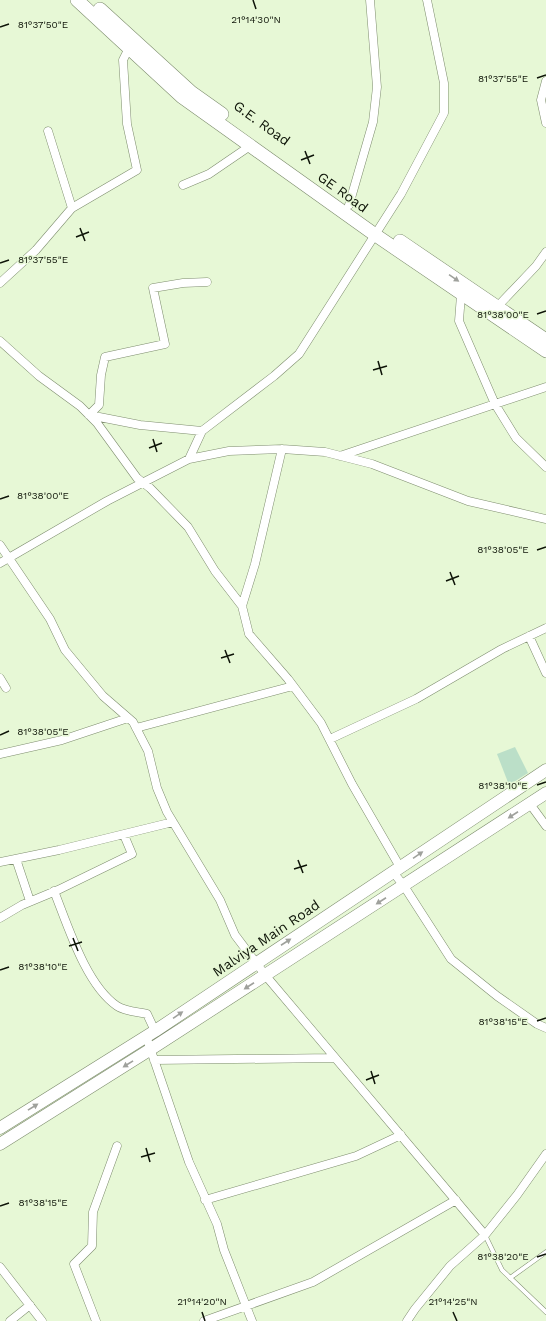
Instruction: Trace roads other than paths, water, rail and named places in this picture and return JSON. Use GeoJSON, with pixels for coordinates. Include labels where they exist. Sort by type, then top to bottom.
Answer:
{"type":"FeatureCollection","features":[{"type":"Feature","properties":{"kind":"main road","name":"GE Road"},"geometry":{"type":"LineString","coordinates":[[77,0],[182,97],[250,146],[377,231],[461,295],[546,351]]}},
{"type":"Feature","properties":{"kind":"main road","name":"G.E. Road"},"geometry":{"type":"LineString","coordinates":[[90,0],[191,92],[349,205],[377,231],[546,340]]}},
{"type":"Feature","properties":{"kind":"street"},"geometry":{"type":"LineString","coordinates":[[349,205],[373,122],[377,87],[370,0]]}},
{"type":"Feature","properties":{"kind":"street"},"geometry":{"type":"LineString","coordinates":[[189,459],[202,431],[274,376],[299,354],[401,194],[444,113],[444,83],[427,0]]}},
{"type":"Feature","properties":{"kind":"street"},"geometry":{"type":"LineString","coordinates":[[0,282],[36,250],[72,208],[137,170],[127,124],[123,60],[129,48]]}},
{"type":"Feature","properties":{"kind":"street"},"geometry":{"type":"LineString","coordinates":[[546,81],[541,100],[546,123]]}},
{"type":"Feature","properties":{"kind":"street"},"geometry":{"type":"LineString","coordinates":[[48,131],[72,208]]}},
{"type":"Feature","properties":{"kind":"street"},"geometry":{"type":"LineString","coordinates":[[183,185],[209,174],[250,146]]}},
{"type":"Feature","properties":{"kind":"street"},"geometry":{"type":"LineString","coordinates":[[497,307],[536,266],[546,252]]}},
{"type":"Feature","properties":{"kind":"street"},"geometry":{"type":"LineString","coordinates":[[89,415],[99,406],[100,375],[105,357],[165,344],[154,288],[183,283],[207,282]]}},
{"type":"Feature","properties":{"kind":"street"},"geometry":{"type":"LineString","coordinates":[[461,295],[459,321],[495,404],[516,438],[546,467]]}},
{"type":"Feature","properties":{"kind":"street"},"geometry":{"type":"LineString","coordinates":[[0,341],[38,376],[80,406],[101,428],[137,478],[188,527],[215,571],[242,606],[249,634],[322,723],[404,886],[451,960],[497,996],[537,1024],[546,1028]]}},
{"type":"Feature","properties":{"kind":"street"},"geometry":{"type":"LineString","coordinates":[[340,456],[546,387]]}},
{"type":"Feature","properties":{"kind":"street"},"geometry":{"type":"LineString","coordinates":[[89,415],[140,425],[202,431]]}},
{"type":"Feature","properties":{"kind":"street"},"geometry":{"type":"LineString","coordinates":[[242,606],[255,564],[282,448]]}},
{"type":"Feature","properties":{"kind":"street"},"geometry":{"type":"LineString","coordinates":[[0,563],[107,501],[189,459],[229,451],[282,448],[325,452],[372,464],[468,501],[546,519]]}},
{"type":"Feature","properties":{"kind":"street"},"geometry":{"type":"LineString","coordinates":[[0,545],[50,619],[65,650],[103,696],[128,718],[136,728],[148,751],[157,788],[173,822],[220,900],[235,935],[257,961],[266,976],[485,1235]]}},
{"type":"Feature","properties":{"kind":"street"},"geometry":{"type":"LineString","coordinates":[[330,739],[416,699],[459,672],[546,628]]}},
{"type":"Feature","properties":{"kind":"street"},"geometry":{"type":"LineString","coordinates":[[529,636],[546,673]]}},
{"type":"Feature","properties":{"kind":"street"},"geometry":{"type":"LineString","coordinates":[[0,678],[6,688]]}},
{"type":"Feature","properties":{"kind":"street"},"geometry":{"type":"LineString","coordinates":[[136,728],[293,686]]}},
{"type":"Feature","properties":{"kind":"street"},"geometry":{"type":"LineString","coordinates":[[0,754],[62,740],[128,718]]}},
{"type":"Feature","properties":{"kind":"street","name":"Malviya Main Road"},"geometry":{"type":"LineString","coordinates":[[0,1128],[150,1033],[546,770]]}},
{"type":"Feature","properties":{"kind":"street"},"geometry":{"type":"LineString","coordinates":[[0,1144],[152,1055],[266,976],[546,793]]}},
{"type":"Feature","properties":{"kind":"street"},"geometry":{"type":"LineString","coordinates":[[530,804],[546,826]]}},
{"type":"Feature","properties":{"kind":"street"},"geometry":{"type":"LineString","coordinates":[[0,862],[124,835],[173,822]]}},
{"type":"Feature","properties":{"kind":"street"},"geometry":{"type":"LineString","coordinates":[[0,918],[30,901],[132,854],[124,835]]}},
{"type":"Feature","properties":{"kind":"street"},"geometry":{"type":"LineString","coordinates":[[16,859],[30,901]]}},
{"type":"Feature","properties":{"kind":"street"},"geometry":{"type":"LineString","coordinates":[[54,891],[93,982],[118,1007],[147,1014],[152,1055],[164,1092],[205,1200],[217,1224],[224,1250],[252,1321]]}},
{"type":"Feature","properties":{"kind":"street"},"geometry":{"type":"LineString","coordinates":[[152,1055],[335,1058]]}},
{"type":"Feature","properties":{"kind":"street"},"geometry":{"type":"LineString","coordinates":[[205,1200],[356,1156],[401,1135]]}},
{"type":"Feature","properties":{"kind":"street"},"geometry":{"type":"LineString","coordinates":[[96,1321],[74,1264],[92,1246],[93,1212],[117,1146]]}},
{"type":"Feature","properties":{"kind":"street"},"geometry":{"type":"LineString","coordinates":[[407,1321],[450,1266],[485,1235],[517,1195],[546,1154]]}},
{"type":"Feature","properties":{"kind":"street"},"geometry":{"type":"LineString","coordinates":[[204,1321],[313,1282],[456,1200]]}},
{"type":"Feature","properties":{"kind":"street"},"geometry":{"type":"LineString","coordinates":[[0,1267],[42,1321]]}},
{"type":"Feature","properties":{"kind":"street"},"geometry":{"type":"LineString","coordinates":[[10,1321],[30,1305]]}},
{"type":"Feature","properties":{"kind":"lane"},"geometry":{"type":"LineString","coordinates":[[485,1235],[502,1270],[546,1312]]}},
{"type":"Feature","properties":{"kind":"lane"},"geometry":{"type":"LineString","coordinates":[[510,1278],[546,1252]]}}]}
